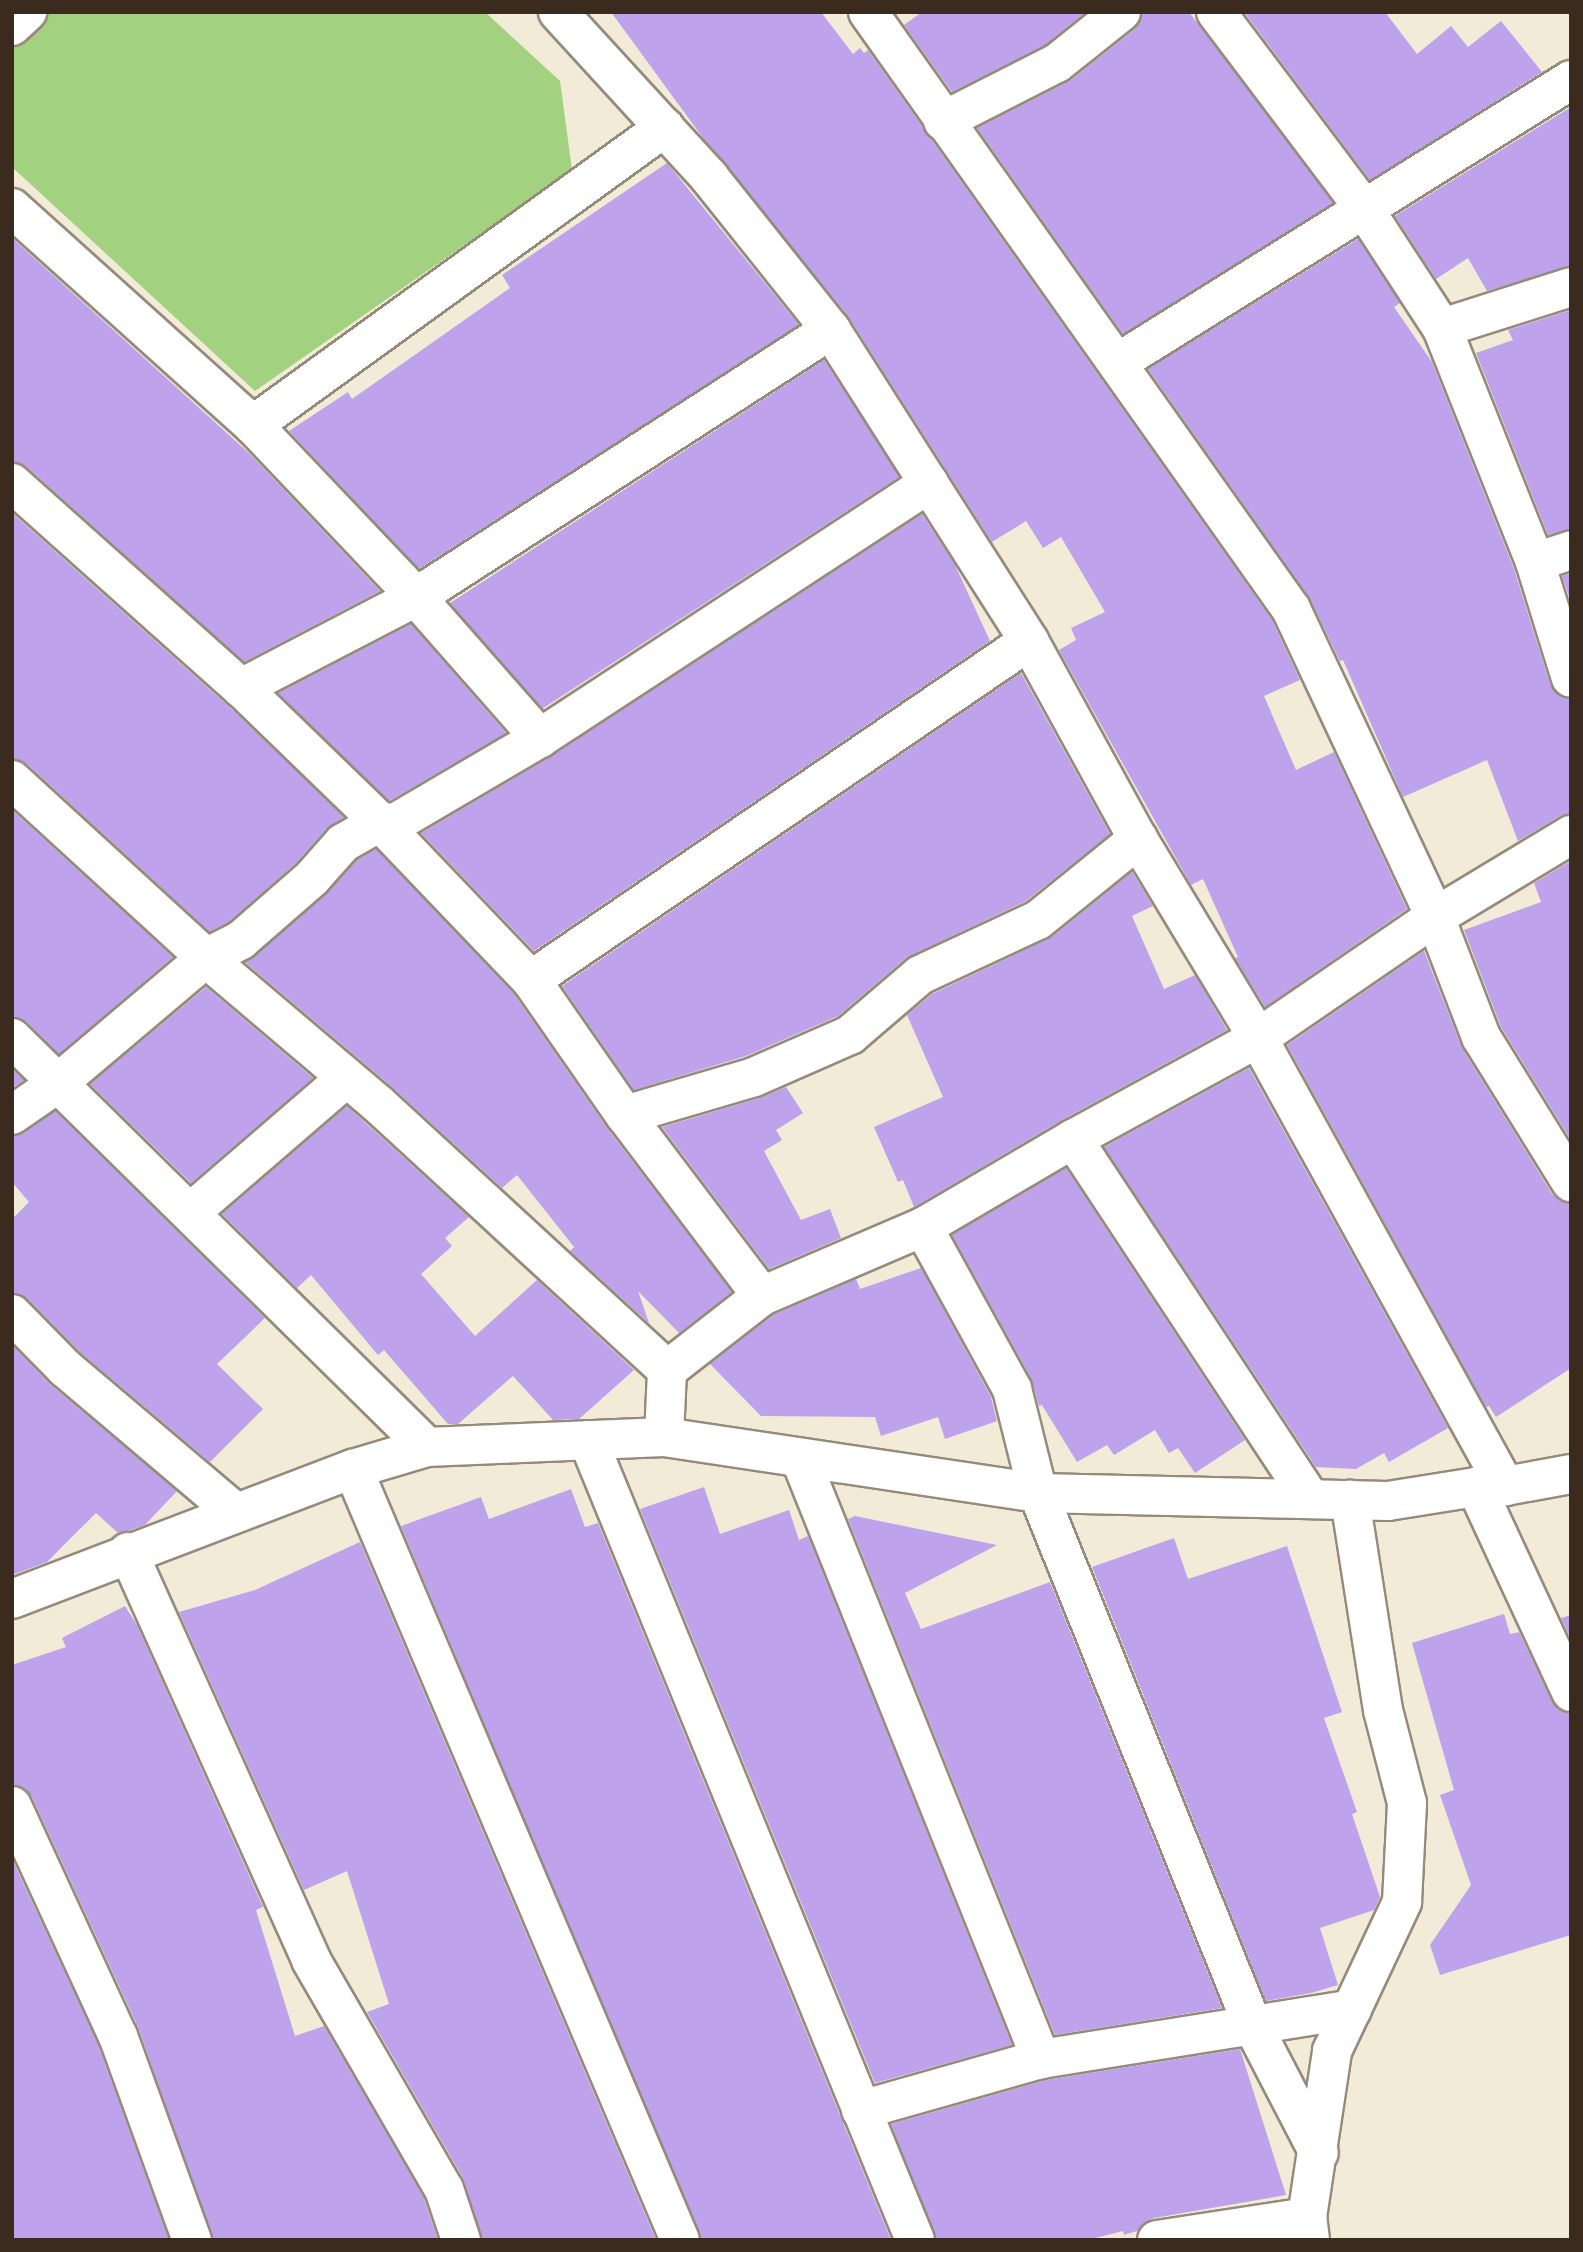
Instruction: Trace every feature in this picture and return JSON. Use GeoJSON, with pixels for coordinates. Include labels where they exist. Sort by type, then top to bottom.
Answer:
{"type":"FeatureCollection","features":[{"type":"Feature","properties":{"kind":"street"},"geometry":{"type":"LineString","coordinates":[[12,26],[27,12]]}},
{"type":"Feature","properties":{"kind":"street"},"geometry":{"type":"LineString","coordinates":[[558,12],[709,177],[831,330],[1029,641],[1138,839],[1258,1038],[1491,1487],[1571,1692]]}},
{"type":"Feature","properties":{"kind":"street"},"geometry":{"type":"LineString","coordinates":[[868,12],[1291,609],[1435,917],[1481,1037],[1571,1182]]}},
{"type":"Feature","properties":{"kind":"street"},"geometry":{"type":"LineString","coordinates":[[943,121],[1056,63],[1121,12]]}},
{"type":"Feature","properties":{"kind":"street"},"geometry":{"type":"LineString","coordinates":[[1216,12],[1363,207],[1442,328],[1535,562],[1571,678]]}},
{"type":"Feature","properties":{"kind":"street"},"geometry":{"type":"LineString","coordinates":[[1116,363],[1571,80]]}},
{"type":"Feature","properties":{"kind":"street"},"geometry":{"type":"LineString","coordinates":[[253,425],[665,127]]}},
{"type":"Feature","properties":{"kind":"street"},"geometry":{"type":"LineString","coordinates":[[12,208],[253,425],[416,597],[540,738]]}},
{"type":"Feature","properties":{"kind":"street"},"geometry":{"type":"LineString","coordinates":[[1442,328],[1571,287]]}},
{"type":"Feature","properties":{"kind":"street"},"geometry":{"type":"LineString","coordinates":[[241,688],[416,597],[831,330]]}},
{"type":"Feature","properties":{"kind":"street"},"geometry":{"type":"LineString","coordinates":[[12,483],[241,688],[380,822],[531,980],[625,1115],[762,1296]]}},
{"type":"Feature","properties":{"kind":"street"},"geometry":{"type":"LineString","coordinates":[[12,1115],[58,1083],[206,958],[241,940],[312,878],[342,843],[380,822],[395,823],[540,738],[929,483]]}},
{"type":"Feature","properties":{"kind":"street"},"geometry":{"type":"LineString","coordinates":[[1535,562],[1571,550]]}},
{"type":"Feature","properties":{"kind":"street"},"geometry":{"type":"LineString","coordinates":[[531,980],[1029,641]]}},
{"type":"Feature","properties":{"kind":"street"},"geometry":{"type":"LineString","coordinates":[[12,780],[206,958],[346,1078],[667,1370]]}},
{"type":"Feature","properties":{"kind":"street"},"geometry":{"type":"LineString","coordinates":[[664,1437],[667,1370],[762,1296],[923,1227],[1073,1139],[1258,1038],[1435,917],[1571,835]]}},
{"type":"Feature","properties":{"kind":"street"},"geometry":{"type":"LineString","coordinates":[[625,1115],[754,1077],[850,1035],[920,975],[1038,920],[1138,839]]}},
{"type":"Feature","properties":{"kind":"street"},"geometry":{"type":"LineString","coordinates":[[12,1038],[427,1447]]}},
{"type":"Feature","properties":{"kind":"street"},"geometry":{"type":"LineString","coordinates":[[191,1212],[346,1078]]}},
{"type":"Feature","properties":{"kind":"street"},"geometry":{"type":"LineString","coordinates":[[1073,1139],[1310,1498]]}},
{"type":"Feature","properties":{"kind":"street"},"geometry":{"type":"LineString","coordinates":[[923,1227],[1012,1389],[1038,1493],[1252,2024],[1319,2152]]}},
{"type":"Feature","properties":{"kind":"street"},"geometry":{"type":"LineString","coordinates":[[12,1314],[65,1368],[236,1513]]}},
{"type":"Feature","properties":{"kind":"street"},"geometry":{"type":"LineString","coordinates":[[17,1591],[353,1469],[427,1447],[664,1437],[1038,1493],[1388,1501],[1571,1474]]}},
{"type":"Feature","properties":{"kind":"street"},"geometry":{"type":"LineString","coordinates":[[588,1440],[915,2240]]}},
{"type":"Feature","properties":{"kind":"street"},"geometry":{"type":"LineString","coordinates":[[800,1458],[1041,2059]]}},
{"type":"Feature","properties":{"kind":"street"},"geometry":{"type":"LineString","coordinates":[[353,1469],[680,2240]]}},
{"type":"Feature","properties":{"kind":"street"},"geometry":{"type":"LineString","coordinates":[[1157,2240],[1309,2228],[1332,2051],[1402,1902],[1407,1803],[1383,1710],[1350,1500]]}},
{"type":"Feature","properties":{"kind":"street"},"geometry":{"type":"LineString","coordinates":[[128,1552],[311,1960],[444,2189],[461,2240]]}},
{"type":"Feature","properties":{"kind":"street"},"geometry":{"type":"LineString","coordinates":[[12,1806],[118,2036],[192,2240]]}},
{"type":"Feature","properties":{"kind":"street"},"geometry":{"type":"LineString","coordinates":[[861,2110],[1041,2059],[1352,2009]]}},
{"type":"Feature","properties":{"kind":"green space"},"geometry":{"type":"Polygon","coordinates":[[[48,12],[485,12],[560,81],[572,170],[255,391],[12,167],[12,46],[48,12]]]}},
{"type":"Feature","properties":{"kind":"building"},"geometry":{"type":"Polygon","coordinates":[[[611,12],[821,12],[853,54],[860,48],[864,53],[868,50],[1272,620],[1300,680],[1264,696],[1296,770],[1334,752],[1407,909],[1265,1007],[1235,958],[1238,957],[1203,879],[1191,885],[1059,650],[1076,640],[1071,628],[1105,612],[1061,537],[1043,548],[1026,521],[992,542],[848,316],[703,138],[611,12]]]}},
{"type":"Feature","properties":{"kind":"building"},"geometry":{"type":"Polygon","coordinates":[[[922,12],[1086,12],[1045,45],[952,92],[904,25],[922,12]]]}},
{"type":"Feature","properties":{"kind":"building"},"geometry":{"type":"Polygon","coordinates":[[[1142,12],[1189,12],[1333,203],[1123,334],[977,128],[1071,80],[1135,29],[1142,12]]]}},
{"type":"Feature","properties":{"kind":"building"},"geometry":{"type":"Polygon","coordinates":[[[1244,12],[1385,12],[1417,54],[1451,26],[1468,47],[1501,21],[1542,72],[1370,180],[1244,12]]]}},
{"type":"Feature","properties":{"kind":"building"},"geometry":{"type":"Polygon","coordinates":[[[1571,107],[1571,266],[1487,291],[1468,258],[1436,279],[1395,216],[1571,107]]]}},
{"type":"Feature","properties":{"kind":"building"},"geometry":{"type":"Polygon","coordinates":[[[667,163],[799,325],[419,569],[289,431],[348,392],[352,399],[510,288],[502,275],[667,163]]]}},
{"type":"Feature","properties":{"kind":"building"},"geometry":{"type":"Polygon","coordinates":[[[12,238],[251,455],[380,591],[244,662],[27,467],[12,462],[12,238]]]}},
{"type":"Feature","properties":{"kind":"building"},"geometry":{"type":"Polygon","coordinates":[[[1358,239],[1400,303],[1394,307],[1432,362],[1514,569],[1550,684],[1557,694],[1571,699],[1571,813],[1560,816],[1518,841],[1487,760],[1403,797],[1343,660],[1340,661],[1309,597],[1148,369],[1358,239]]]}},
{"type":"Feature","properties":{"kind":"building"},"geometry":{"type":"Polygon","coordinates":[[[1571,310],[1571,529],[1548,535],[1476,353],[1513,340],[1508,330],[1571,310]]]}},
{"type":"Feature","properties":{"kind":"building"},"geometry":{"type":"Polygon","coordinates":[[[824,360],[900,477],[526,719],[450,603],[824,360]]]}},
{"type":"Feature","properties":{"kind":"building"},"geometry":{"type":"Polygon","coordinates":[[[12,513],[236,713],[344,817],[327,828],[297,862],[229,922],[210,932],[27,764],[12,759],[12,513]]]}},
{"type":"Feature","properties":{"kind":"building"},"geometry":{"type":"Polygon","coordinates":[[[922,514],[955,565],[990,641],[534,951],[421,833],[552,756],[922,514]]]}},
{"type":"Feature","properties":{"kind":"building"},"geometry":{"type":"Polygon","coordinates":[[[1571,573],[1571,603],[1562,576],[1571,573]]]}},
{"type":"Feature","properties":{"kind":"building"},"geometry":{"type":"Polygon","coordinates":[[[411,624],[506,733],[389,801],[278,693],[411,624]]]}},
{"type":"Feature","properties":{"kind":"building"},"geometry":{"type":"Polygon","coordinates":[[[1021,673],[1110,834],[1026,901],[906,958],[838,1016],[746,1056],[634,1090],[562,986],[1021,673]]]}},
{"type":"Feature","properties":{"kind":"building"},"geometry":{"type":"Polygon","coordinates":[[[12,810],[173,957],[59,1054],[27,1022],[12,1017],[12,810]]]}},
{"type":"Feature","properties":{"kind":"building"},"geometry":{"type":"Polygon","coordinates":[[[376,849],[514,994],[607,1128],[732,1292],[679,1333],[638,1291],[649,1323],[570,1251],[574,1247],[517,1175],[502,1188],[391,1086],[245,962],[326,894],[357,860],[376,849]]]}},
{"type":"Feature","properties":{"kind":"building"},"geometry":{"type":"Polygon","coordinates":[[[1571,861],[1571,1140],[1501,1027],[1464,930],[1541,902],[1534,883],[1571,861]]]}},
{"type":"Feature","properties":{"kind":"building"},"geometry":{"type":"Polygon","coordinates":[[[1132,872],[1153,906],[1132,916],[1164,989],[1195,975],[1227,1030],[1062,1120],[914,1207],[903,1180],[898,1182],[874,1127],[943,1097],[907,1015],[932,994],[1052,937],[1132,872]]]}},
{"type":"Feature","properties":{"kind":"building"},"geometry":{"type":"Polygon","coordinates":[[[1424,951],[1462,1048],[1552,1194],[1560,1201],[1571,1204],[1571,1368],[1496,1417],[1489,1406],[1486,1407],[1287,1045],[1424,951]]]}},
{"type":"Feature","properties":{"kind":"building"},"geometry":{"type":"Polygon","coordinates":[[[206,987],[313,1078],[191,1183],[90,1084],[206,987]]]}},
{"type":"Feature","properties":{"kind":"building"},"geometry":{"type":"Polygon","coordinates":[[[1249,1068],[1448,1428],[1389,1462],[1384,1453],[1356,1469],[1316,1467],[1104,1147],[1249,1068]]]}},
{"type":"Feature","properties":{"kind":"building"},"geometry":{"type":"Polygon","coordinates":[[[12,1069],[24,1080],[12,1088],[12,1069]]]}},
{"type":"Feature","properties":{"kind":"building"},"geometry":{"type":"Polygon","coordinates":[[[786,1087],[803,1113],[776,1130],[782,1140],[764,1151],[801,1220],[830,1209],[841,1238],[769,1269],[662,1127],[760,1098],[786,1087]]]}},
{"type":"Feature","properties":{"kind":"building"},"geometry":{"type":"Polygon","coordinates":[[[347,1106],[469,1217],[445,1238],[452,1246],[421,1274],[475,1336],[537,1280],[634,1370],[579,1419],[553,1420],[513,1376],[458,1424],[448,1424],[384,1350],[378,1355],[311,1275],[297,1288],[222,1214],[347,1106]]]}},
{"type":"Feature","properties":{"kind":"building"},"geometry":{"type":"Polygon","coordinates":[[[55,1111],[265,1318],[217,1364],[263,1409],[210,1462],[80,1352],[28,1299],[12,1293],[12,1219],[29,1202],[12,1182],[12,1137],[24,1133],[55,1111]]]}},
{"type":"Feature","properties":{"kind":"building"},"geometry":{"type":"Polygon","coordinates":[[[1066,1168],[1245,1440],[1195,1473],[1178,1448],[1169,1453],[1155,1430],[1114,1455],[1107,1445],[1077,1462],[1042,1405],[1039,1406],[1031,1378],[952,1235],[1066,1168]]]}},
{"type":"Feature","properties":{"kind":"building"},"geometry":{"type":"Polygon","coordinates":[[[921,1268],[991,1397],[997,1421],[945,1439],[938,1417],[881,1436],[875,1417],[761,1416],[710,1364],[773,1315],[856,1279],[860,1289],[921,1268]]]}},
{"type":"Feature","properties":{"kind":"building"},"geometry":{"type":"Polygon","coordinates":[[[12,1345],[51,1385],[177,1491],[145,1525],[131,1530],[118,1533],[96,1513],[47,1562],[12,1575],[12,1345]]]}},
{"type":"Feature","properties":{"kind":"building"},"geometry":{"type":"Polygon","coordinates":[[[704,1487],[720,1534],[789,1510],[799,1540],[808,1536],[1012,2045],[875,2083],[640,1509],[704,1487]]]}},
{"type":"Feature","properties":{"kind":"building"},"geometry":{"type":"Polygon","coordinates":[[[571,1489],[585,1527],[598,1523],[891,2240],[701,2240],[401,1526],[481,1497],[489,1519],[571,1489]]]}},
{"type":"Feature","properties":{"kind":"building"},"geometry":{"type":"Polygon","coordinates":[[[855,1516],[997,1545],[905,1593],[921,1629],[1050,1582],[1222,2008],[1055,2035],[848,1519],[855,1516]]]}},
{"type":"Feature","properties":{"kind":"building"},"geometry":{"type":"Polygon","coordinates":[[[1174,1538],[1188,1579],[1287,1546],[1342,1712],[1324,1718],[1357,1812],[1352,1814],[1380,1897],[1374,1910],[1320,1928],[1338,1985],[1266,2001],[1092,1567],[1174,1538]]]}},
{"type":"Feature","properties":{"kind":"building"},"geometry":{"type":"Polygon","coordinates":[[[360,1542],[656,2240],[482,2240],[463,2178],[367,2012],[389,2004],[347,1871],[304,1890],[179,1612],[255,1590],[360,1542]]]}},
{"type":"Feature","properties":{"kind":"building"},"geometry":{"type":"Polygon","coordinates":[[[125,1606],[137,1625],[263,1907],[256,1910],[295,2036],[324,2026],[424,2198],[438,2240],[213,2240],[138,2027],[32,1797],[24,1788],[12,1784],[12,1665],[66,1647],[62,1638],[125,1606]]]}},
{"type":"Feature","properties":{"kind":"building"},"geometry":{"type":"Polygon","coordinates":[[[1504,1614],[1510,1634],[1519,1632],[1552,1702],[1559,1710],[1571,1714],[1571,1935],[1440,1975],[1430,1945],[1471,1885],[1440,1795],[1454,1790],[1412,1643],[1504,1614]]]}},
{"type":"Feature","properties":{"kind":"building"},"geometry":{"type":"Polygon","coordinates":[[[1571,1615],[1571,1639],[1561,1618],[1571,1615]]]}},
{"type":"Feature","properties":{"kind":"building"},"geometry":{"type":"Polygon","coordinates":[[[12,1859],[98,2044],[169,2240],[12,2240],[12,1859]]]}},
{"type":"Feature","properties":{"kind":"building"},"geometry":{"type":"Polygon","coordinates":[[[1240,2049],[1286,2195],[1154,2218],[1144,2223],[1137,2231],[1124,2235],[1123,2231],[1087,2240],[936,2240],[891,2124],[1046,2080],[1240,2049]]]}}]}
